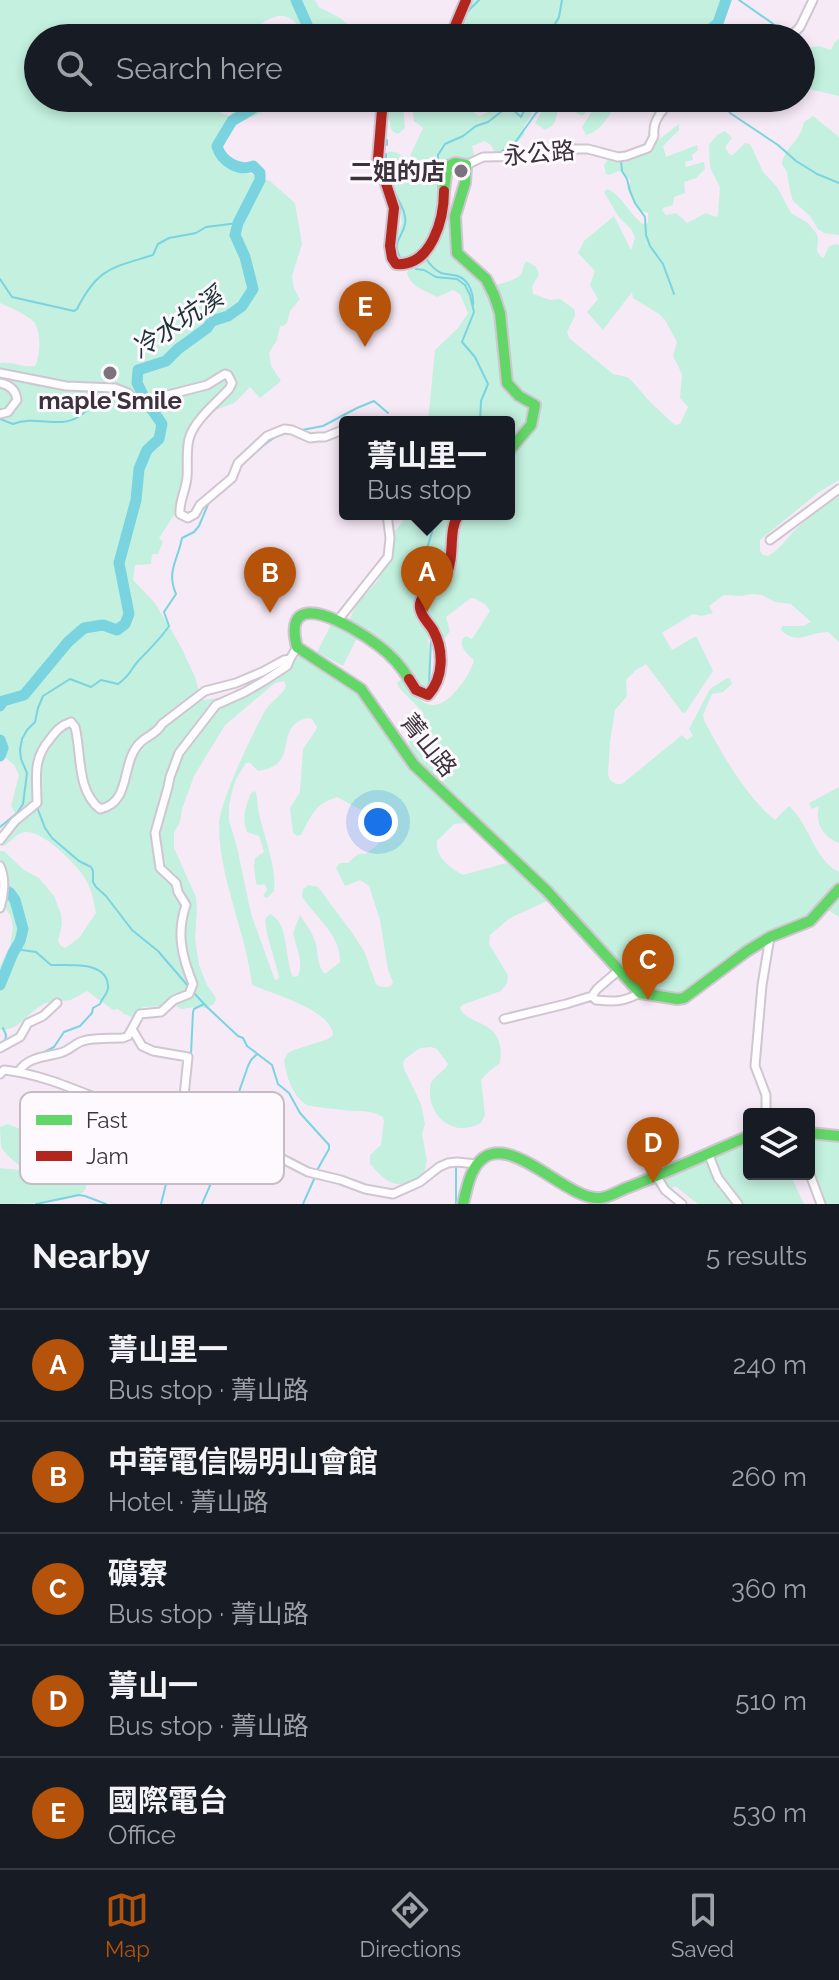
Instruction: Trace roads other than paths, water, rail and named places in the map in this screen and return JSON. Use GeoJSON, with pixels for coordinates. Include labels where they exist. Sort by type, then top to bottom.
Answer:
{"type":"FeatureCollection","features":[{"type":"Feature","properties":{"kind":"street"},"geometry":{"type":"LineString","coordinates":[[456,24],[466,0]]}},
{"type":"Feature","properties":{"kind":"street"},"geometry":{"type":"LineString","coordinates":[[801,24],[813,0]]}},
{"type":"Feature","properties":{"kind":"street"},"geometry":{"type":"LineString","coordinates":[[382,112],[379,168],[394,212],[389,243],[391,258],[399,266],[407,265],[425,253],[443,216],[447,167],[458,162],[466,165],[468,176],[456,211],[457,253],[486,279],[500,313],[507,383],[525,401],[535,405],[536,416],[515,445]]}},
{"type":"Feature","properties":{"kind":"street","name":"永公路"},"geometry":{"type":"LineString","coordinates":[[466,165],[483,157],[546,156],[572,149],[588,149],[618,157],[637,153],[648,148],[661,112]]}},
{"type":"Feature","properties":{"kind":"street"},"geometry":{"type":"LineString","coordinates":[[0,373],[66,386],[115,388],[128,393],[137,403],[207,385],[228,375],[232,383],[229,389],[199,421],[189,440],[187,476],[180,502],[180,514],[185,518],[195,514],[205,499],[232,478],[238,463],[267,436],[284,429],[310,438],[339,431]]}},
{"type":"Feature","properties":{"kind":"street"},"geometry":{"type":"LineString","coordinates":[[0,383],[17,395],[14,406],[0,414]]}},
{"type":"Feature","properties":{"kind":"street"},"geometry":{"type":"LineString","coordinates":[[770,540],[839,489]]}},
{"type":"Feature","properties":{"kind":"street"},"geometry":{"type":"LineString","coordinates":[[338,620],[388,557],[388,520]]}},
{"type":"Feature","properties":{"kind":"street","name":"菁山路"},"geometry":{"type":"LineString","coordinates":[[454,520],[453,551],[444,579],[419,602],[420,611],[433,629],[439,646],[436,688],[428,695],[416,690],[406,671],[382,646],[338,620],[315,611],[303,614],[296,620],[293,631],[297,647],[361,689],[414,765],[547,891],[640,993]]}},
{"type":"Feature","properties":{"kind":"street"},"geometry":{"type":"LineString","coordinates":[[19,1071],[36,1059],[60,1053],[82,1041],[128,1036],[140,1014],[161,1012],[174,1000],[189,994],[193,984],[184,963],[180,941],[181,918],[186,905],[176,883],[160,868],[155,833],[170,777],[179,753],[216,705],[245,692],[287,666],[297,647]]}},
{"type":"Feature","properties":{"kind":"street"},"geometry":{"type":"LineString","coordinates":[[0,840],[15,821],[37,803],[38,756],[65,724],[71,722],[75,727],[87,794],[94,805],[104,809],[114,804],[122,791],[129,760],[139,743],[158,731],[162,724],[205,691],[236,683],[290,659]]}},
{"type":"Feature","properties":{"kind":"street"},"geometry":{"type":"LineString","coordinates":[[0,866],[5,882],[0,908]]}},
{"type":"Feature","properties":{"kind":"street"},"geometry":{"type":"LineString","coordinates":[[592,996],[596,1000],[614,1002],[625,1001],[640,993],[684,998],[727,964],[770,937],[810,921],[839,889]]}},
{"type":"Feature","properties":{"kind":"street"},"geometry":{"type":"LineString","coordinates":[[766,1108],[766,1095],[755,1066],[762,985],[770,937]]}},
{"type":"Feature","properties":{"kind":"street"},"geometry":{"type":"LineString","coordinates":[[504,1019],[592,996],[618,971]]}},
{"type":"Feature","properties":{"kind":"street"},"geometry":{"type":"LineString","coordinates":[[0,1048],[20,1037],[28,1023],[43,1016],[57,1003]]}},
{"type":"Feature","properties":{"kind":"street"},"geometry":{"type":"LineString","coordinates":[[132,1029],[142,1046],[188,1057],[184,1092]]}},
{"type":"Feature","properties":{"kind":"street"},"geometry":{"type":"LineString","coordinates":[[0,1074],[4,1070],[19,1071],[80,1092]]}},
{"type":"Feature","properties":{"kind":"street"},"geometry":{"type":"LineString","coordinates":[[815,1134],[839,1136]]}},
{"type":"Feature","properties":{"kind":"street"},"geometry":{"type":"LineString","coordinates":[[463,1204],[477,1164],[487,1156],[504,1152],[578,1193],[599,1198],[657,1177],[743,1138]]}},
{"type":"Feature","properties":{"kind":"street"},"geometry":{"type":"LineString","coordinates":[[708,1153],[718,1178],[738,1204]]}},
{"type":"Feature","properties":{"kind":"street"},"geometry":{"type":"LineString","coordinates":[[284,1160],[308,1172],[393,1194],[420,1182],[448,1163],[477,1164]]}},
{"type":"Feature","properties":{"kind":"street"},"geometry":{"type":"LineString","coordinates":[[657,1177],[665,1190],[682,1204]]}},
{"type":"Feature","properties":{"kind":"street"},"geometry":{"type":"LineString","coordinates":[[812,1180],[821,1204]]}},
{"type":"Feature","properties":{"kind":"waterway"},"geometry":{"type":"LineString","coordinates":[[296,0],[307,24]]}},
{"type":"Feature","properties":{"kind":"waterway"},"geometry":{"type":"LineString","coordinates":[[463,24],[467,12],[479,0]]}},
{"type":"Feature","properties":{"kind":"waterway"},"geometry":{"type":"LineString","coordinates":[[555,24],[562,0]]}},
{"type":"Feature","properties":{"kind":"waterway"},"geometry":{"type":"LineString","coordinates":[[717,24],[726,0]]}},
{"type":"Feature","properties":{"kind":"waterway"},"geometry":{"type":"LineString","coordinates":[[739,0],[773,24]]}},
{"type":"Feature","properties":{"kind":"waterway","name":"冷水坑溪"},"geometry":{"type":"LineString","coordinates":[[0,706],[3,701],[24,695],[68,642],[84,628],[103,625],[117,630],[125,624],[129,614],[119,563],[136,500],[139,469],[147,450],[159,439],[162,424],[137,383],[138,370],[166,361],[212,321],[228,316],[242,306],[253,289],[245,257],[235,235],[260,180],[260,173],[253,166],[242,168],[231,164],[217,146],[232,121],[247,112]]}},
{"type":"Feature","properties":{"kind":"waterway"},"geometry":{"type":"LineString","coordinates":[[386,116],[388,112]]}},
{"type":"Feature","properties":{"kind":"waterway"},"geometry":{"type":"LineString","coordinates":[[439,196],[438,155],[445,144],[501,112]]}},
{"type":"Feature","properties":{"kind":"waterway"},"geometry":{"type":"LineString","coordinates":[[515,112],[521,117],[524,112]]}},
{"type":"Feature","properties":{"kind":"waterway"},"geometry":{"type":"LineString","coordinates":[[502,153],[514,144],[537,112]]}},
{"type":"Feature","properties":{"kind":"waterway"},"geometry":{"type":"LineString","coordinates":[[653,120],[656,112]]}},
{"type":"Feature","properties":{"kind":"waterway"},"geometry":{"type":"LineString","coordinates":[[729,112],[796,161],[839,183]]}},
{"type":"Feature","properties":{"kind":"waterway"},"geometry":{"type":"LineString","coordinates":[[387,140],[387,145]]}},
{"type":"Feature","properties":{"kind":"waterway"},"geometry":{"type":"LineString","coordinates":[[386,154],[386,172]]}},
{"type":"Feature","properties":{"kind":"waterway"},"geometry":{"type":"LineString","coordinates":[[621,160],[622,171],[635,203],[645,217],[650,246],[663,264],[674,294]]}},
{"type":"Feature","properties":{"kind":"waterway"},"geometry":{"type":"LineString","coordinates":[[395,193],[405,220],[397,245],[402,261]]}},
{"type":"Feature","properties":{"kind":"waterway"},"geometry":{"type":"LineString","coordinates":[[0,279],[12,297],[74,311],[99,277],[116,267],[153,255],[158,244],[169,238],[196,233],[206,227],[238,223]]}},
{"type":"Feature","properties":{"kind":"waterway"},"geometry":{"type":"LineString","coordinates":[[430,252],[427,260],[435,269],[458,276],[469,285],[473,305]]}},
{"type":"Feature","properties":{"kind":"waterway"},"geometry":{"type":"LineString","coordinates":[[416,269],[436,277],[457,279],[465,285],[470,295],[474,312],[462,342],[475,357],[488,384],[481,401],[480,416]]}},
{"type":"Feature","properties":{"kind":"waterway"},"geometry":{"type":"LineString","coordinates":[[0,419],[13,424],[63,422],[78,417],[103,395]]}},
{"type":"Feature","properties":{"kind":"waterway"},"geometry":{"type":"LineString","coordinates":[[342,416],[374,401],[388,413]]}},
{"type":"Feature","properties":{"kind":"waterway"},"geometry":{"type":"LineString","coordinates":[[302,430],[323,426],[339,418]]}},
{"type":"Feature","properties":{"kind":"waterway"},"geometry":{"type":"LineString","coordinates":[[250,457],[273,439],[289,433]]}},
{"type":"Feature","properties":{"kind":"waterway"},"geometry":{"type":"LineString","coordinates":[[214,498],[229,485],[245,461]]}},
{"type":"Feature","properties":{"kind":"waterway"},"geometry":{"type":"LineString","coordinates":[[0,827],[23,804],[27,773],[21,759],[22,739],[35,722],[43,696],[70,679],[91,687],[101,680],[118,684],[126,678],[169,626],[164,612],[176,594],[172,572],[182,538],[199,526],[209,502]]}},
{"type":"Feature","properties":{"kind":"waterway"},"geometry":{"type":"LineString","coordinates":[[424,558],[438,520]]}},
{"type":"Feature","properties":{"kind":"waterway"},"geometry":{"type":"LineString","coordinates":[[426,630],[431,638],[429,687]]}},
{"type":"Feature","properties":{"kind":"waterway","name":"冷水坑溪"},"geometry":{"type":"LineString","coordinates":[[0,740],[3,748],[0,756]]}},
{"type":"Feature","properties":{"kind":"waterway"},"geometry":{"type":"LineString","coordinates":[[37,807],[52,838],[91,867],[96,887],[132,930],[158,951],[188,986]]}},
{"type":"Feature","properties":{"kind":"waterway","name":"冷水坑溪"},"geometry":{"type":"LineString","coordinates":[[0,887],[15,900],[23,929],[0,985]]}},
{"type":"Feature","properties":{"kind":"waterway"},"geometry":{"type":"LineString","coordinates":[[15,949],[36,952],[51,965],[94,968],[106,978],[108,989],[100,1004],[93,1008],[80,1026],[64,1032],[54,1047],[41,1054]]}},
{"type":"Feature","properties":{"kind":"waterway"},"geometry":{"type":"LineString","coordinates":[[194,993],[243,1038],[247,1046],[272,1065],[278,1084],[289,1093],[300,1113],[329,1145],[316,1172]]}},
{"type":"Feature","properties":{"kind":"waterway"},"geometry":{"type":"LineString","coordinates":[[191,1054],[193,1012],[204,1004]]}},
{"type":"Feature","properties":{"kind":"waterway"},"geometry":{"type":"LineString","coordinates":[[3,1028],[5,1042]]}},
{"type":"Feature","properties":{"kind":"waterway"},"geometry":{"type":"LineString","coordinates":[[239,1092],[248,1066],[257,1054]]}},
{"type":"Feature","properties":{"kind":"waterway"},"geometry":{"type":"LineString","coordinates":[[456,1165],[456,1204]]}},
{"type":"Feature","properties":{"kind":"waterway"},"geometry":{"type":"LineString","coordinates":[[303,1204],[315,1177]]}},
{"type":"Feature","properties":{"kind":"waterway"},"geometry":{"type":"LineString","coordinates":[[161,1204],[166,1184]]}},
{"type":"Feature","properties":{"kind":"waterway"},"geometry":{"type":"LineString","coordinates":[[202,1204],[211,1184]]}},
{"type":"Feature","properties":{"kind":"waterway"},"geometry":{"type":"LineString","coordinates":[[36,1204],[79,1195],[106,1204]]}},
{"type":"Feature","properties":{"kind":"place","name":"二姐的店"},"geometry":{"type":"Point","coordinates":[461,171]}},
{"type":"Feature","properties":{"kind":"place","name":"國際電台"},"geometry":{"type":"Point","coordinates":[365,347]}},
{"type":"Feature","properties":{"kind":"place","name":"maple'Smile"},"geometry":{"type":"Point","coordinates":[110,373]}},
{"type":"Feature","properties":{"kind":"place","name":"菁山里一"},"geometry":{"type":"Point","coordinates":[427,612]}},
{"type":"Feature","properties":{"kind":"place","name":"中華電信陽明山會館"},"geometry":{"type":"Point","coordinates":[270,613]}},
{"type":"Feature","properties":{"kind":"place","name":"礦寮"},"geometry":{"type":"Point","coordinates":[648,1000]}},
{"type":"Feature","properties":{"kind":"place","name":"菁山一"},"geometry":{"type":"Point","coordinates":[653,1183]}}]}
